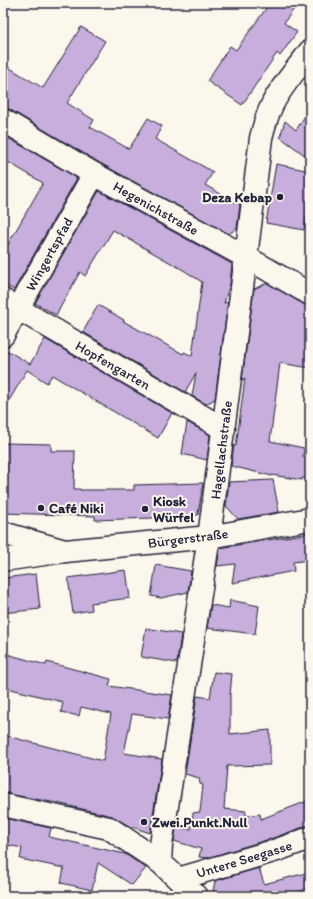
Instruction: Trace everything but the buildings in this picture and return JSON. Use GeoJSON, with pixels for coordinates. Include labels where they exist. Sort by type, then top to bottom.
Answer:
{"type":"FeatureCollection","features":[{"type":"Feature","properties":{"kind":"street","name":"Hagellachstraße"},"geometry":{"type":"LineString","coordinates":[[160,862],[161,845],[209,537],[261,138],[273,104],[310,51]]}},
{"type":"Feature","properties":{"kind":"street","name":"Hegenichstraße"},"geometry":{"type":"LineString","coordinates":[[3,120],[94,174],[246,257],[310,294]]}},
{"type":"Feature","properties":{"kind":"street","name":"Wingertspfad"},"geometry":{"type":"LineString","coordinates":[[3,335],[11,305],[94,174]]}},
{"type":"Feature","properties":{"kind":"street","name":"Hopfengarten"},"geometry":{"type":"LineString","coordinates":[[11,305],[224,429]]}},
{"type":"Feature","properties":{"kind":"street","name":"Bürgerstraße"},"geometry":{"type":"LineString","coordinates":[[3,560],[65,551],[209,537],[310,519]]}},
{"type":"Feature","properties":{"kind":"street","name":"Bürgerstraße"},"geometry":{"type":"LineString","coordinates":[[3,532],[65,551]]}},
{"type":"Feature","properties":{"kind":"street"},"geometry":{"type":"LineString","coordinates":[[3,805],[109,828],[160,862],[196,896]]}},
{"type":"Feature","properties":{"kind":"street","name":"Untere Seegasse"},"geometry":{"type":"LineString","coordinates":[[178,879],[277,850],[310,838]]}},
{"type":"Feature","properties":{"kind":"place","name":"Deza Kebap"},"geometry":{"type":"Point","coordinates":[280,197]}},
{"type":"Feature","properties":{"kind":"place","name":"Café Niki"},"geometry":{"type":"Point","coordinates":[41,508]}},
{"type":"Feature","properties":{"kind":"place","name":"Kiosk Würfel"},"geometry":{"type":"Point","coordinates":[145,509]}},
{"type":"Feature","properties":{"kind":"place","name":"Zwei.Punkt.Null"},"geometry":{"type":"Point","coordinates":[144,822]}}]}
